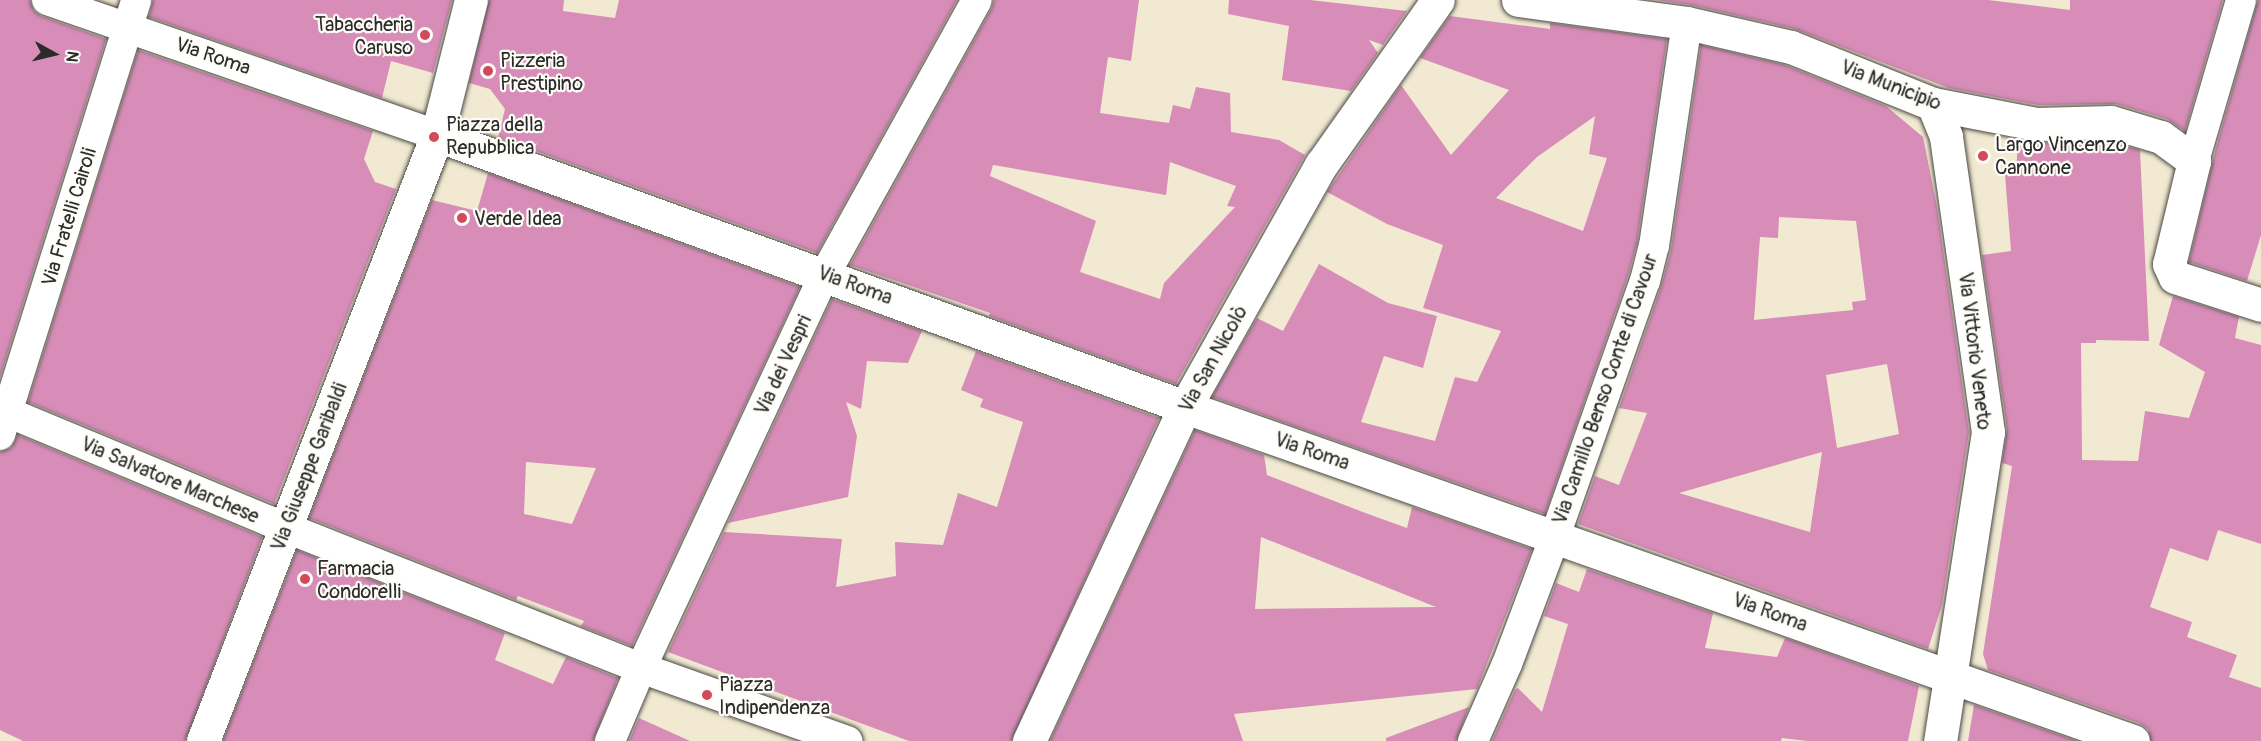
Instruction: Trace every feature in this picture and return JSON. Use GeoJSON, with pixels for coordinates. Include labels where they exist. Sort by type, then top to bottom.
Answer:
{"type":"FeatureCollection","features":[{"type":"Feature","properties":{"kind":"street","name":"Via Roma"},"geometry":{"type":"LineString","coordinates":[[47,0],[132,13],[377,114],[825,274],[1185,407],[2133,741]]}},
{"type":"Feature","properties":{"kind":"street"},"geometry":{"type":"LineString","coordinates":[[437,135],[471,0]]}},
{"type":"Feature","properties":{"kind":"street","name":"Via dei Vespri"},"geometry":{"type":"LineString","coordinates":[[610,741],[641,668],[825,274],[976,0]]}},
{"type":"Feature","properties":{"kind":"street","name":"Via San Nicolò"},"geometry":{"type":"LineString","coordinates":[[1029,741],[1185,407],[1321,165],[1438,0]]}},
{"type":"Feature","properties":{"kind":"street","name":"Via Municipio"},"geometry":{"type":"LineString","coordinates":[[1518,0],[1687,23],[1791,47],[1933,104],[2036,124],[2111,122],[2161,138],[2194,161]]}},
{"type":"Feature","properties":{"kind":"street"},"geometry":{"type":"LineString","coordinates":[[2241,0],[2194,161],[2169,264],[2175,277],[2261,305]]}},
{"type":"Feature","properties":{"kind":"street","name":"Via Fratelli Cairoli"},"geometry":{"type":"LineString","coordinates":[[3,419],[132,13]]}},
{"type":"Feature","properties":{"kind":"street","name":"Via Camillo Benso Conte di Cavour"},"geometry":{"type":"LineString","coordinates":[[1473,741],[1508,664],[1645,280],[1654,246],[1687,23]]}},
{"type":"Feature","properties":{"kind":"street","name":"Via Vittorio Veneto"},"geometry":{"type":"LineString","coordinates":[[1933,104],[1946,137],[1988,432],[1940,741]]}},
{"type":"Feature","properties":{"kind":"street","name":"Via Giuseppe Garibaldi"},"geometry":{"type":"LineString","coordinates":[[203,741],[437,135]]}},
{"type":"Feature","properties":{"kind":"street","name":"Via Salvatore Marchese"},"geometry":{"type":"LineString","coordinates":[[3,419],[641,668],[774,728],[847,741]]}},
{"type":"Feature","properties":{"kind":"building"},"geometry":{"type":"Polygon","coordinates":[[[0,0],[30,0],[34,11],[41,16],[106,39],[0,377],[0,0]]]}},
{"type":"Feature","properties":{"kind":"building"},"geometry":{"type":"Polygon","coordinates":[[[153,0],[452,0],[433,73],[391,61],[382,98],[149,17],[153,0]]]}},
{"type":"Feature","properties":{"kind":"building"},"geometry":{"type":"Polygon","coordinates":[[[489,0],[564,0],[563,11],[615,18],[619,0],[957,0],[817,253],[498,137],[505,109],[490,89],[469,83],[489,0]]]}},
{"type":"Feature","properties":{"kind":"building"},"geometry":{"type":"Polygon","coordinates":[[[994,0],[1139,0],[1131,61],[1108,57],[1100,113],[1169,123],[1173,105],[1190,109],[1196,87],[1230,93],[1231,132],[1279,140],[1305,155],[1176,384],[989,316],[990,313],[850,265],[992,8],[994,0]],[[1170,162],[1166,195],[993,165],[990,176],[1096,221],[1080,272],[1160,299],[1164,283],[1235,207],[1227,206],[1236,186],[1170,162]]]}},
{"type":"Feature","properties":{"kind":"building"},"geometry":{"type":"Polygon","coordinates":[[[1229,0],[1310,0],[1407,11],[1383,45],[1369,40],[1378,53],[1351,91],[1282,80],[1289,26],[1228,14],[1229,0]]]}},
{"type":"Feature","properties":{"kind":"building"},"geometry":{"type":"Polygon","coordinates":[[[1657,0],[1988,0],[2070,10],[2070,0],[2223,0],[2185,131],[2167,119],[2116,104],[2038,105],[1949,88],[1795,29],[1691,5],[1657,0]]]}},
{"type":"Feature","properties":{"kind":"building"},"geometry":{"type":"Polygon","coordinates":[[[2258,0],[2261,0],[2261,235],[2247,281],[2189,262],[2216,148],[2258,0]]]}},
{"type":"Feature","properties":{"kind":"building"},"geometry":{"type":"Polygon","coordinates":[[[1450,16],[1550,29],[1550,23],[1667,39],[1637,243],[1628,276],[1545,514],[1212,397],[1257,318],[1283,331],[1319,264],[1388,303],[1437,316],[1423,368],[1384,356],[1361,422],[1435,441],[1455,377],[1477,382],[1501,331],[1423,308],[1443,245],[1387,224],[1327,192],[1401,85],[1451,155],[1509,90],[1420,58],[1450,16]],[[1595,116],[1537,157],[1496,198],[1583,231],[1607,158],[1589,154],[1595,116]]]}},
{"type":"Feature","properties":{"kind":"building"},"geometry":{"type":"Polygon","coordinates":[[[1701,45],[1785,65],[1886,106],[1923,137],[1937,207],[1969,432],[1942,605],[1928,649],[1578,524],[1595,476],[1619,485],[1647,413],[1619,408],[1661,287],[1671,250],[1701,45]],[[1779,217],[1778,238],[1760,237],[1754,320],[1853,310],[1852,302],[1866,300],[1856,221],[1779,217]],[[1887,364],[1826,375],[1837,448],[1899,434],[1887,364]],[[1822,452],[1679,493],[1810,532],[1822,452]]]}},
{"type":"Feature","properties":{"kind":"building"},"geometry":{"type":"Polygon","coordinates":[[[138,50],[373,131],[364,159],[375,182],[396,189],[274,504],[28,402],[138,50]]]}},
{"type":"Feature","properties":{"kind":"building"},"geometry":{"type":"Polygon","coordinates":[[[2018,140],[2036,143],[2108,141],[2140,150],[2149,341],[2096,340],[2096,343],[2081,343],[2082,460],[2138,461],[2145,411],[2189,418],[2205,372],[2159,345],[2173,296],[2239,317],[2235,338],[2261,345],[2261,544],[2218,530],[2208,561],[2170,548],[2150,607],[2192,622],[2187,637],[2237,655],[2229,677],[2261,688],[2261,741],[2151,741],[2148,729],[2139,723],[1988,670],[1983,654],[2012,466],[2002,463],[2007,429],[1982,255],[2011,251],[2005,174],[2016,174],[2018,140]]]}},
{"type":"Feature","properties":{"kind":"building"},"geometry":{"type":"Polygon","coordinates":[[[488,173],[800,287],[632,646],[581,626],[584,621],[518,596],[516,600],[309,518],[432,200],[477,211],[488,173]],[[526,462],[524,514],[572,524],[596,468],[526,462]]]}},
{"type":"Feature","properties":{"kind":"building"},"geometry":{"type":"Polygon","coordinates":[[[832,299],[922,331],[908,363],[867,361],[861,409],[846,402],[857,436],[848,497],[728,523],[832,299]]]}},
{"type":"Feature","properties":{"kind":"building"},"geometry":{"type":"Polygon","coordinates":[[[976,351],[1159,418],[1011,741],[909,741],[668,652],[724,532],[842,539],[836,587],[896,576],[895,542],[943,545],[958,493],[997,507],[1023,422],[980,407],[983,399],[961,390],[976,351]]]}},
{"type":"Feature","properties":{"kind":"building"},"geometry":{"type":"Polygon","coordinates":[[[1195,430],[1264,455],[1267,475],[1407,528],[1412,507],[1532,549],[1477,689],[1234,714],[1243,741],[1050,741],[1195,430]],[[1261,537],[1255,609],[1436,607],[1261,537]]]}},
{"type":"Feature","properties":{"kind":"building"},"geometry":{"type":"Polygon","coordinates":[[[18,435],[262,537],[185,741],[23,741],[0,730],[0,452],[11,448],[18,435]]]}},
{"type":"Feature","properties":{"kind":"building"},"geometry":{"type":"Polygon","coordinates":[[[297,550],[505,633],[495,660],[553,684],[566,657],[618,678],[593,741],[223,741],[297,550]]]}},
{"type":"Feature","properties":{"kind":"building"},"geometry":{"type":"Polygon","coordinates":[[[1587,569],[1713,613],[1705,648],[1777,657],[1785,638],[1919,686],[1908,741],[1808,741],[1782,738],[1781,741],[1492,741],[1515,690],[1518,688],[1542,712],[1568,624],[1544,616],[1556,583],[1579,592],[1587,569]]]}},
{"type":"Feature","properties":{"kind":"building"},"geometry":{"type":"Polygon","coordinates":[[[1974,705],[2077,741],[1968,741],[1974,705]]]}},
{"type":"Feature","properties":{"kind":"building"},"geometry":{"type":"Polygon","coordinates":[[[1469,707],[1456,741],[1386,741],[1386,738],[1469,707]]]}},
{"type":"Feature","properties":{"kind":"building"},"geometry":{"type":"Polygon","coordinates":[[[639,718],[690,741],[629,741],[639,718]]]}},
{"type":"Feature","properties":{"kind":"place","name":"Tabaccheria Caruso"},"geometry":{"type":"Point","coordinates":[425,35]}},
{"type":"Feature","properties":{"kind":"place","name":"Pizzeria Prestipino"},"geometry":{"type":"Point","coordinates":[488,71]}},
{"type":"Feature","properties":{"kind":"place","name":"Piazza della Repubblica"},"geometry":{"type":"Point","coordinates":[434,137]}},
{"type":"Feature","properties":{"kind":"place","name":"Largo Vincenzo Cannone"},"geometry":{"type":"Point","coordinates":[1983,156]}},
{"type":"Feature","properties":{"kind":"place","name":"Verde Idea"},"geometry":{"type":"Point","coordinates":[462,218]}},
{"type":"Feature","properties":{"kind":"place","name":"Farmacia Condorelli"},"geometry":{"type":"Point","coordinates":[305,579]}},
{"type":"Feature","properties":{"kind":"place","name":"Piazza Indipendenza"},"geometry":{"type":"Point","coordinates":[707,695]}}]}
